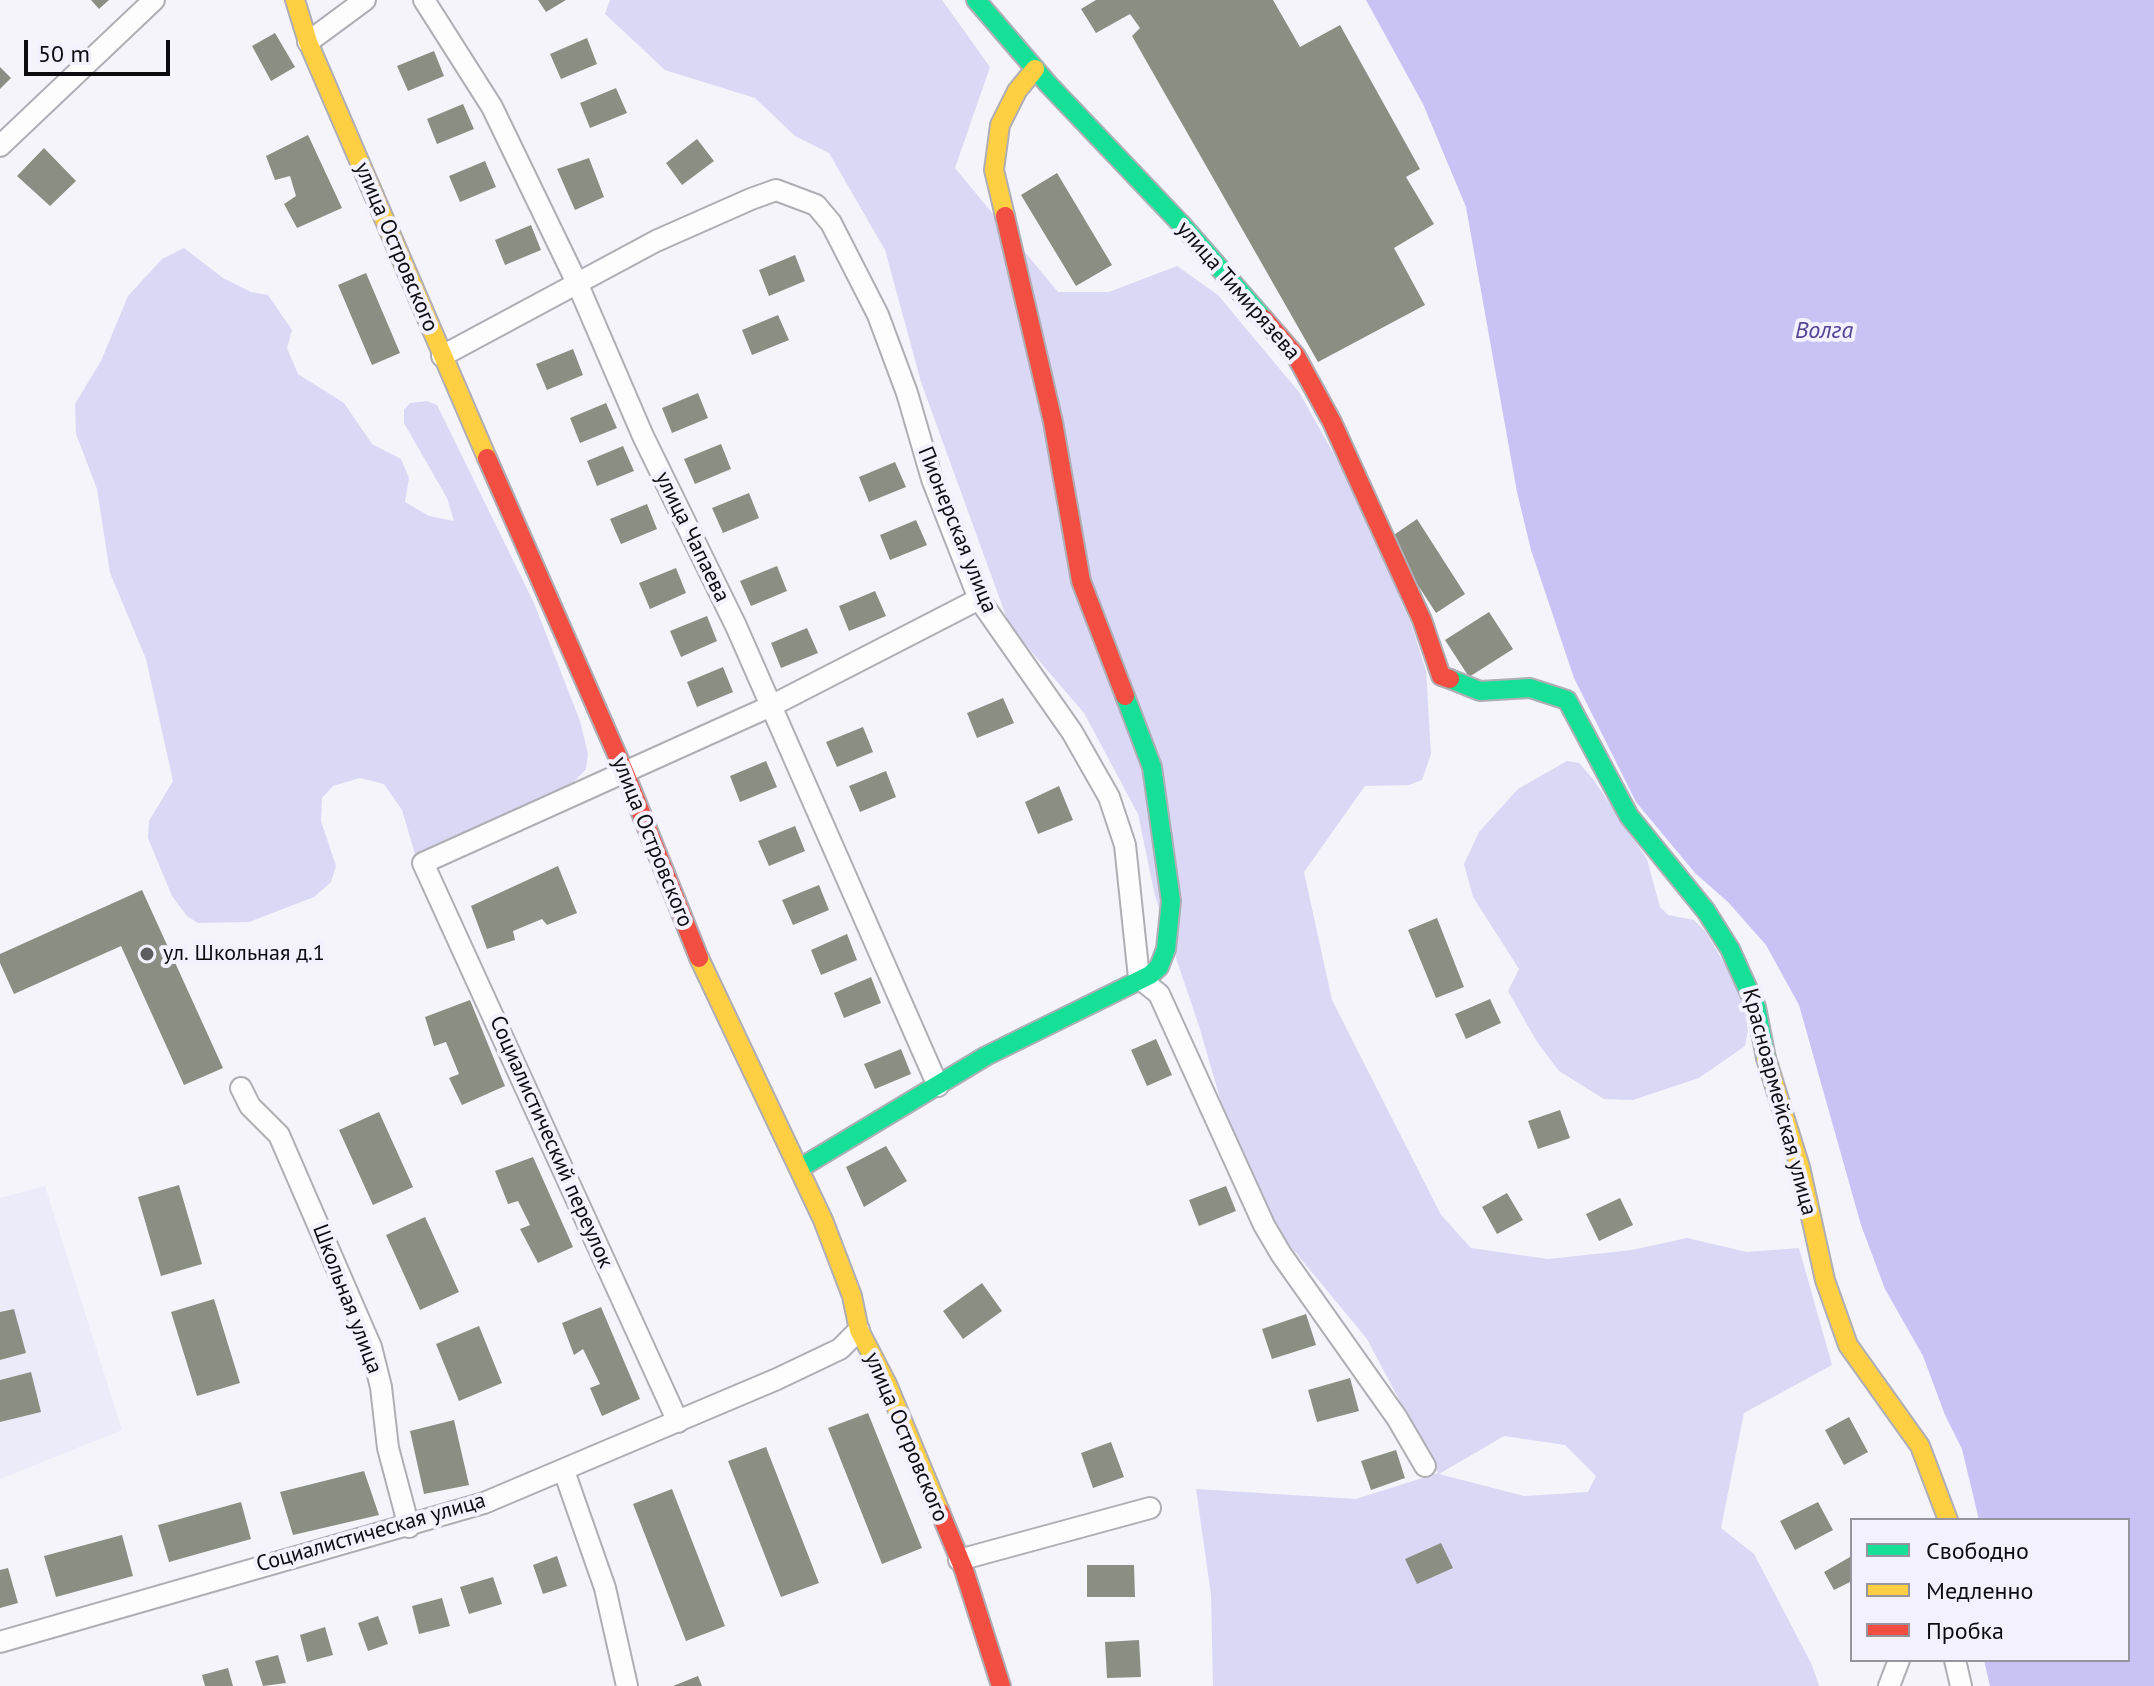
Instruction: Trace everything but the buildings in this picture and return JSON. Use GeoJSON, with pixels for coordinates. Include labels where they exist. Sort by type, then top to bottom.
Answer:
{"type":"FeatureCollection","features":[{"type":"Feature","properties":{"kind":"street"},"geometry":{"type":"LineString","coordinates":[[0,146],[154,0]]}},
{"type":"Feature","properties":{"kind":"street","name":"улица Островского"},"geometry":{"type":"LineString","coordinates":[[295,0],[308,42],[625,773],[711,987],[800,1168],[852,1296],[859,1330],[887,1384],[959,1560],[1001,1686]]}},
{"type":"Feature","properties":{"kind":"street"},"geometry":{"type":"LineString","coordinates":[[308,42],[365,0]]}},
{"type":"Feature","properties":{"kind":"street","name":"улица Чапаева"},"geometry":{"type":"LineString","coordinates":[[424,0],[492,107],[578,285],[643,436],[771,706],[938,1086]]}},
{"type":"Feature","properties":{"kind":"street","name":"улица Тимирязева"},"geometry":{"type":"LineString","coordinates":[[976,0],[1035,69],[1182,225],[1296,356],[1332,422],[1422,620],[1441,676]]}},
{"type":"Feature","properties":{"kind":"street"},"geometry":{"type":"LineString","coordinates":[[800,1168],[986,1056],[1159,967],[1170,927],[1171,901],[1152,767],[1081,581],[1053,422],[994,170],[1000,125],[1017,91],[1035,69]]}},
{"type":"Feature","properties":{"kind":"street","name":"Пионерская улица"},"geometry":{"type":"LineString","coordinates":[[578,285],[656,241],[776,190],[816,205],[831,223],[878,315],[907,393],[932,479],[979,599],[1072,732],[1109,797],[1127,858],[1135,925],[1134,959],[1139,978]]}},
{"type":"Feature","properties":{"kind":"street"},"geometry":{"type":"LineString","coordinates":[[442,356],[578,285]]}},
{"type":"Feature","properties":{"kind":"street"},"geometry":{"type":"LineString","coordinates":[[625,773],[771,706],[979,599]]}},
{"type":"Feature","properties":{"kind":"street","name":"Красноармейская улица"},"geometry":{"type":"LineString","coordinates":[[1441,676],[1480,691],[1530,688],[1567,700],[1629,816],[1706,911],[1730,949],[1756,1007],[1767,1064],[1800,1167],[1825,1280],[1848,1345],[1920,1446],[1946,1517]]}},
{"type":"Feature","properties":{"kind":"street","name":"Социалистический переулок"},"geometry":{"type":"LineString","coordinates":[[625,773],[423,863],[678,1422]]}},
{"type":"Feature","properties":{"kind":"street"},"geometry":{"type":"LineString","coordinates":[[1139,978],[1159,994],[1270,1234],[1397,1418],[1425,1466]]}},
{"type":"Feature","properties":{"kind":"street","name":"Школьная улица"},"geometry":{"type":"LineString","coordinates":[[241,1088],[250,1106],[279,1135],[371,1347],[379,1377],[388,1448],[409,1527]]}},
{"type":"Feature","properties":{"kind":"street","name":"Социалистическая улица"},"geometry":{"type":"LineString","coordinates":[[0,1642],[259,1565],[409,1527],[564,1471],[840,1349],[859,1330]]}},
{"type":"Feature","properties":{"kind":"street"},"geometry":{"type":"LineString","coordinates":[[564,1471],[605,1588],[627,1686]]}},
{"type":"Feature","properties":{"kind":"street"},"geometry":{"type":"LineString","coordinates":[[959,1560],[1150,1508]]}},
{"type":"Feature","properties":{"kind":"street"},"geometry":{"type":"LineString","coordinates":[[1889,1686],[1898,1662]]}},
{"type":"Feature","properties":{"kind":"street"},"geometry":{"type":"LineString","coordinates":[[1955,1662],[1961,1686]]}},
{"type":"Feature","properties":{"kind":"shaded area"},"geometry":{"type":"Polygon","coordinates":[[[610,0],[942,0],[990,67],[955,168],[1058,292],[1109,292],[1177,266],[1218,295],[1299,392],[1354,490],[1412,626],[1426,671],[1431,754],[1422,780],[1409,785],[1365,786],[1304,872],[1332,1000],[1441,1215],[1471,1248],[1548,1259],[1632,1250],[1687,1238],[1747,1252],[1799,1248],[1832,1365],[1744,1413],[1721,1528],[1754,1554],[1812,1665],[1819,1686],[1213,1686],[1211,1595],[1196,1489],[1356,1499],[1438,1473],[1367,1339],[1282,1236],[1228,1126],[1199,1026],[1155,896],[1138,814],[1084,713],[1010,627],[921,382],[885,250],[829,153],[795,136],[755,98],[665,70],[605,14],[610,0]],[[1504,1436],[1439,1474],[1524,1496],[1588,1492],[1596,1476],[1565,1445],[1504,1436]]]}},
{"type":"Feature","properties":{"kind":"shaded area"},"geometry":{"type":"Polygon","coordinates":[[[184,248],[223,278],[251,292],[268,295],[292,330],[287,348],[298,374],[344,403],[372,444],[401,459],[409,478],[405,502],[429,516],[454,521],[447,498],[404,423],[404,410],[410,403],[427,401],[437,405],[534,603],[580,721],[588,754],[586,769],[568,788],[415,854],[402,810],[384,784],[360,778],[333,786],[322,798],[321,821],[336,866],[331,882],[314,897],[249,922],[198,923],[187,916],[172,896],[148,838],[149,821],[173,781],[146,659],[110,573],[97,489],[76,434],[75,404],[101,361],[128,296],[162,259],[184,248]]]}},
{"type":"Feature","properties":{"kind":"shaded area"},"geometry":{"type":"Polygon","coordinates":[[[1567,761],[1579,763],[1593,779],[1647,859],[1660,907],[1668,915],[1694,920],[1705,931],[1741,991],[1748,1030],[1745,1046],[1699,1078],[1633,1100],[1604,1099],[1559,1071],[1537,1042],[1508,991],[1519,969],[1473,897],[1464,864],[1479,832],[1518,789],[1567,761]]]}},
{"type":"Feature","properties":{"kind":"shaded area"},"geometry":{"type":"Polygon","coordinates":[[[45,1186],[122,1430],[0,1479],[0,1198],[45,1186]]]}},
{"type":"Feature","properties":{"kind":"water","name":"Волга"},"geometry":{"type":"Polygon","coordinates":[[[1366,0],[2154,0],[2154,1686],[1990,1686],[1984,1662],[2130,1662],[2130,1518],[1979,1518],[1962,1449],[1945,1415],[1923,1356],[1885,1289],[1861,1225],[1799,1005],[1766,945],[1728,902],[1695,873],[1636,802],[1574,678],[1531,550],[1517,492],[1466,207],[1423,104],[1366,0]]]}},
{"type":"Feature","properties":{"kind":"traffic: fast"},"geometry":{"type":"LineString","coordinates":[[976,0],[1048,84],[1182,225],[1263,318]]}},
{"type":"Feature","properties":{"kind":"traffic: fast"},"geometry":{"type":"LineString","coordinates":[[1450,679],[1480,691],[1530,688],[1567,700],[1629,816],[1706,911],[1730,949],[1756,1007],[1766,1058]]}},
{"type":"Feature","properties":{"kind":"traffic: fast"},"geometry":{"type":"LineString","coordinates":[[800,1168],[986,1056],[1150,975],[1159,967],[1166,949],[1171,901],[1152,767],[1125,696]]}},
{"type":"Feature","properties":{"kind":"traffic: slow"},"geometry":{"type":"LineString","coordinates":[[295,0],[308,42],[487,458]]}},
{"type":"Feature","properties":{"kind":"traffic: slow"},"geometry":{"type":"LineString","coordinates":[[1005,216],[994,170],[1000,125],[1017,91],[1035,69]]}},
{"type":"Feature","properties":{"kind":"traffic: slow"},"geometry":{"type":"LineString","coordinates":[[699,958],[823,1220],[852,1296],[859,1330],[887,1384],[940,1512]]}},
{"type":"Feature","properties":{"kind":"traffic: slow"},"geometry":{"type":"LineString","coordinates":[[1766,1058],[1800,1167],[1825,1280],[1848,1345],[1920,1446],[1947,1518]]}},
{"type":"Feature","properties":{"kind":"traffic: jam"},"geometry":{"type":"LineString","coordinates":[[1005,216],[1053,422],[1081,581],[1125,696]]}},
{"type":"Feature","properties":{"kind":"traffic: jam"},"geometry":{"type":"LineString","coordinates":[[1263,318],[1296,356],[1332,422],[1422,620],[1441,676],[1450,679]]}},
{"type":"Feature","properties":{"kind":"traffic: jam"},"geometry":{"type":"LineString","coordinates":[[487,458],[625,773],[699,958]]}},
{"type":"Feature","properties":{"kind":"traffic: jam"},"geometry":{"type":"LineString","coordinates":[[940,1512],[964,1570],[1001,1686]]}},
{"type":"Feature","properties":{"kind":"place","name":"ул. Школьная д.1"},"geometry":{"type":"Point","coordinates":[147,954]}}]}
